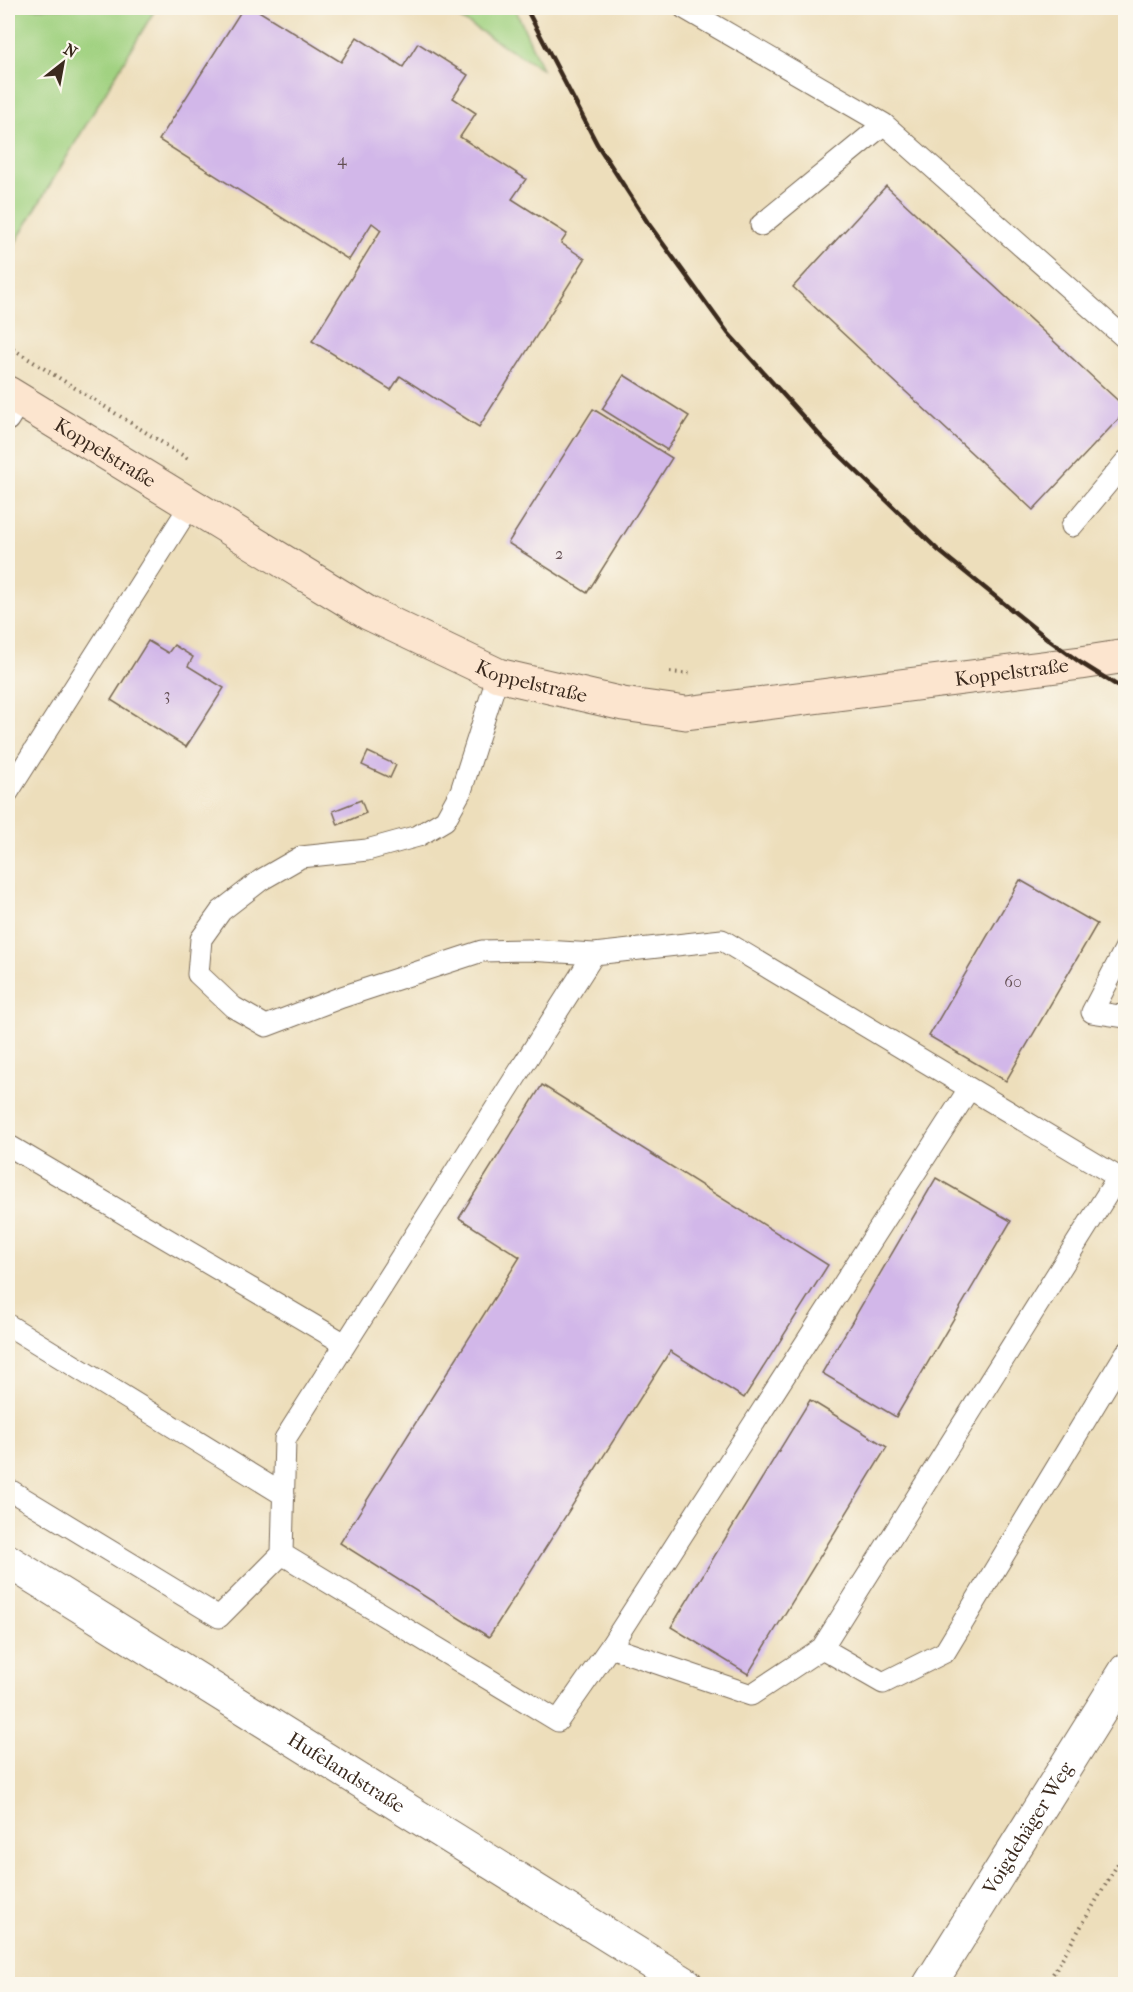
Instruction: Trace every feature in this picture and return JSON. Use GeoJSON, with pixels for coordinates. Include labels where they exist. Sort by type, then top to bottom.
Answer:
{"type":"FeatureCollection","features":[{"type":"Feature","properties":{"kind":"street","name":"Koppelstraße"},"geometry":{"type":"LineString","coordinates":[[12,404],[191,504],[368,613],[498,675],[623,704],[686,713],[1125,656]]}},
{"type":"Feature","properties":{"kind":"street","name":"Hufelandstraße"},"geometry":{"type":"LineString","coordinates":[[8,1561],[686,1984]]}},
{"type":"Feature","properties":{"kind":"street","name":"Voigdehäger Weg"},"geometry":{"type":"LineString","coordinates":[[930,1984],[1125,1670]]}},
{"type":"Feature","properties":{"kind":"lane"},"geometry":{"type":"LineString","coordinates":[[684,8],[884,124],[1125,339]]}},
{"type":"Feature","properties":{"kind":"lane"},"geometry":{"type":"LineString","coordinates":[[761,225],[884,124]]}},
{"type":"Feature","properties":{"kind":"lane"},"geometry":{"type":"LineString","coordinates":[[1072,526],[1125,461]]}},
{"type":"Feature","properties":{"kind":"lane"},"geometry":{"type":"LineString","coordinates":[[8,792],[191,504]]}},
{"type":"Feature","properties":{"kind":"lane"},"geometry":{"type":"LineString","coordinates":[[498,675],[461,791],[445,820],[418,836],[367,850],[301,857],[261,880],[221,911],[201,939],[198,974],[233,1007],[266,1026],[352,993],[482,951],[528,950],[594,954],[722,940],[1122,1180],[822,1648],[751,1695],[610,1647]]}},
{"type":"Feature","properties":{"kind":"lane"},"geometry":{"type":"LineString","coordinates":[[1125,947],[1092,1012],[1125,1017]]}},
{"type":"Feature","properties":{"kind":"lane"},"geometry":{"type":"LineString","coordinates":[[8,1489],[219,1617],[282,1554],[285,1439],[594,954]]}},
{"type":"Feature","properties":{"kind":"lane"},"geometry":{"type":"LineString","coordinates":[[282,1554],[558,1721],[610,1647],[969,1089]]}},
{"type":"Feature","properties":{"kind":"lane"},"geometry":{"type":"LineString","coordinates":[[8,1148],[11,1147],[345,1344]]}},
{"type":"Feature","properties":{"kind":"lane"},"geometry":{"type":"LineString","coordinates":[[8,1325],[284,1495]]}},
{"type":"Feature","properties":{"kind":"lane"},"geometry":{"type":"LineString","coordinates":[[822,1648],[883,1683],[945,1652],[1125,1353]]}},
{"type":"Feature","properties":{"kind":"path"},"geometry":{"type":"LineString","coordinates":[[8,346],[199,465]]}},
{"type":"Feature","properties":{"kind":"path"},"geometry":{"type":"LineString","coordinates":[[665,672],[699,675]]}},
{"type":"Feature","properties":{"kind":"path"},"geometry":{"type":"LineString","coordinates":[[1047,1984],[1125,1850]]}},
{"type":"Feature","properties":{"kind":"green space"},"geometry":{"type":"Polygon","coordinates":[[[8,8],[156,8],[8,255],[8,8]]]}},
{"type":"Feature","properties":{"kind":"green space"},"geometry":{"type":"Polygon","coordinates":[[[443,8],[515,8],[542,69],[443,8]]]}},
{"type":"Feature","properties":{"kind":"building"},"geometry":{"type":"Polygon","coordinates":[[[243,8],[254,8],[341,62],[357,37],[403,67],[418,43],[468,75],[453,98],[476,113],[460,137],[526,179],[512,199],[567,234],[561,243],[585,259],[479,427],[400,376],[391,390],[312,341],[381,230],[372,223],[349,260],[159,140],[243,8]]]}},
{"type":"Feature","properties":{"kind":"building"},"geometry":{"type":"Polygon","coordinates":[[[886,186],[1126,408],[1126,411],[1033,510],[793,287],[886,186]]]}},
{"type":"Feature","properties":{"kind":"building"},"geometry":{"type":"Polygon","coordinates":[[[624,375],[689,416],[667,450],[602,409],[624,375]]]}},
{"type":"Feature","properties":{"kind":"building"},"geometry":{"type":"Polygon","coordinates":[[[593,409],[672,458],[587,593],[508,543],[593,409]]]}},
{"type":"Feature","properties":{"kind":"building"},"geometry":{"type":"Polygon","coordinates":[[[148,641],[168,653],[174,645],[193,657],[188,666],[224,688],[186,747],[111,700],[148,641]]]}},
{"type":"Feature","properties":{"kind":"building"},"geometry":{"type":"Polygon","coordinates":[[[368,752],[396,765],[390,778],[362,765],[368,752]]]}},
{"type":"Feature","properties":{"kind":"building"},"geometry":{"type":"Polygon","coordinates":[[[361,800],[366,813],[338,825],[333,811],[361,800]]]}},
{"type":"Feature","properties":{"kind":"building"},"geometry":{"type":"Polygon","coordinates":[[[1020,880],[1097,924],[1006,1081],[929,1036],[1020,880]]]}},
{"type":"Feature","properties":{"kind":"building"},"geometry":{"type":"Polygon","coordinates":[[[542,1085],[828,1265],[744,1398],[670,1351],[489,1637],[340,1543],[520,1257],[459,1218],[542,1085]]]}},
{"type":"Feature","properties":{"kind":"building"},"geometry":{"type":"Polygon","coordinates":[[[936,1178],[1011,1221],[896,1417],[822,1373],[936,1178]]]}},
{"type":"Feature","properties":{"kind":"building"},"geometry":{"type":"Polygon","coordinates":[[[810,1400],[887,1447],[748,1674],[671,1627],[810,1400]]]}},
{"type":"Feature","properties":{"kind":"railway"},"geometry":{"type":"LineString","coordinates":[[526,8],[597,144],[648,223],[728,333],[824,440],[938,550],[1049,640],[1126,691]]}}]}
